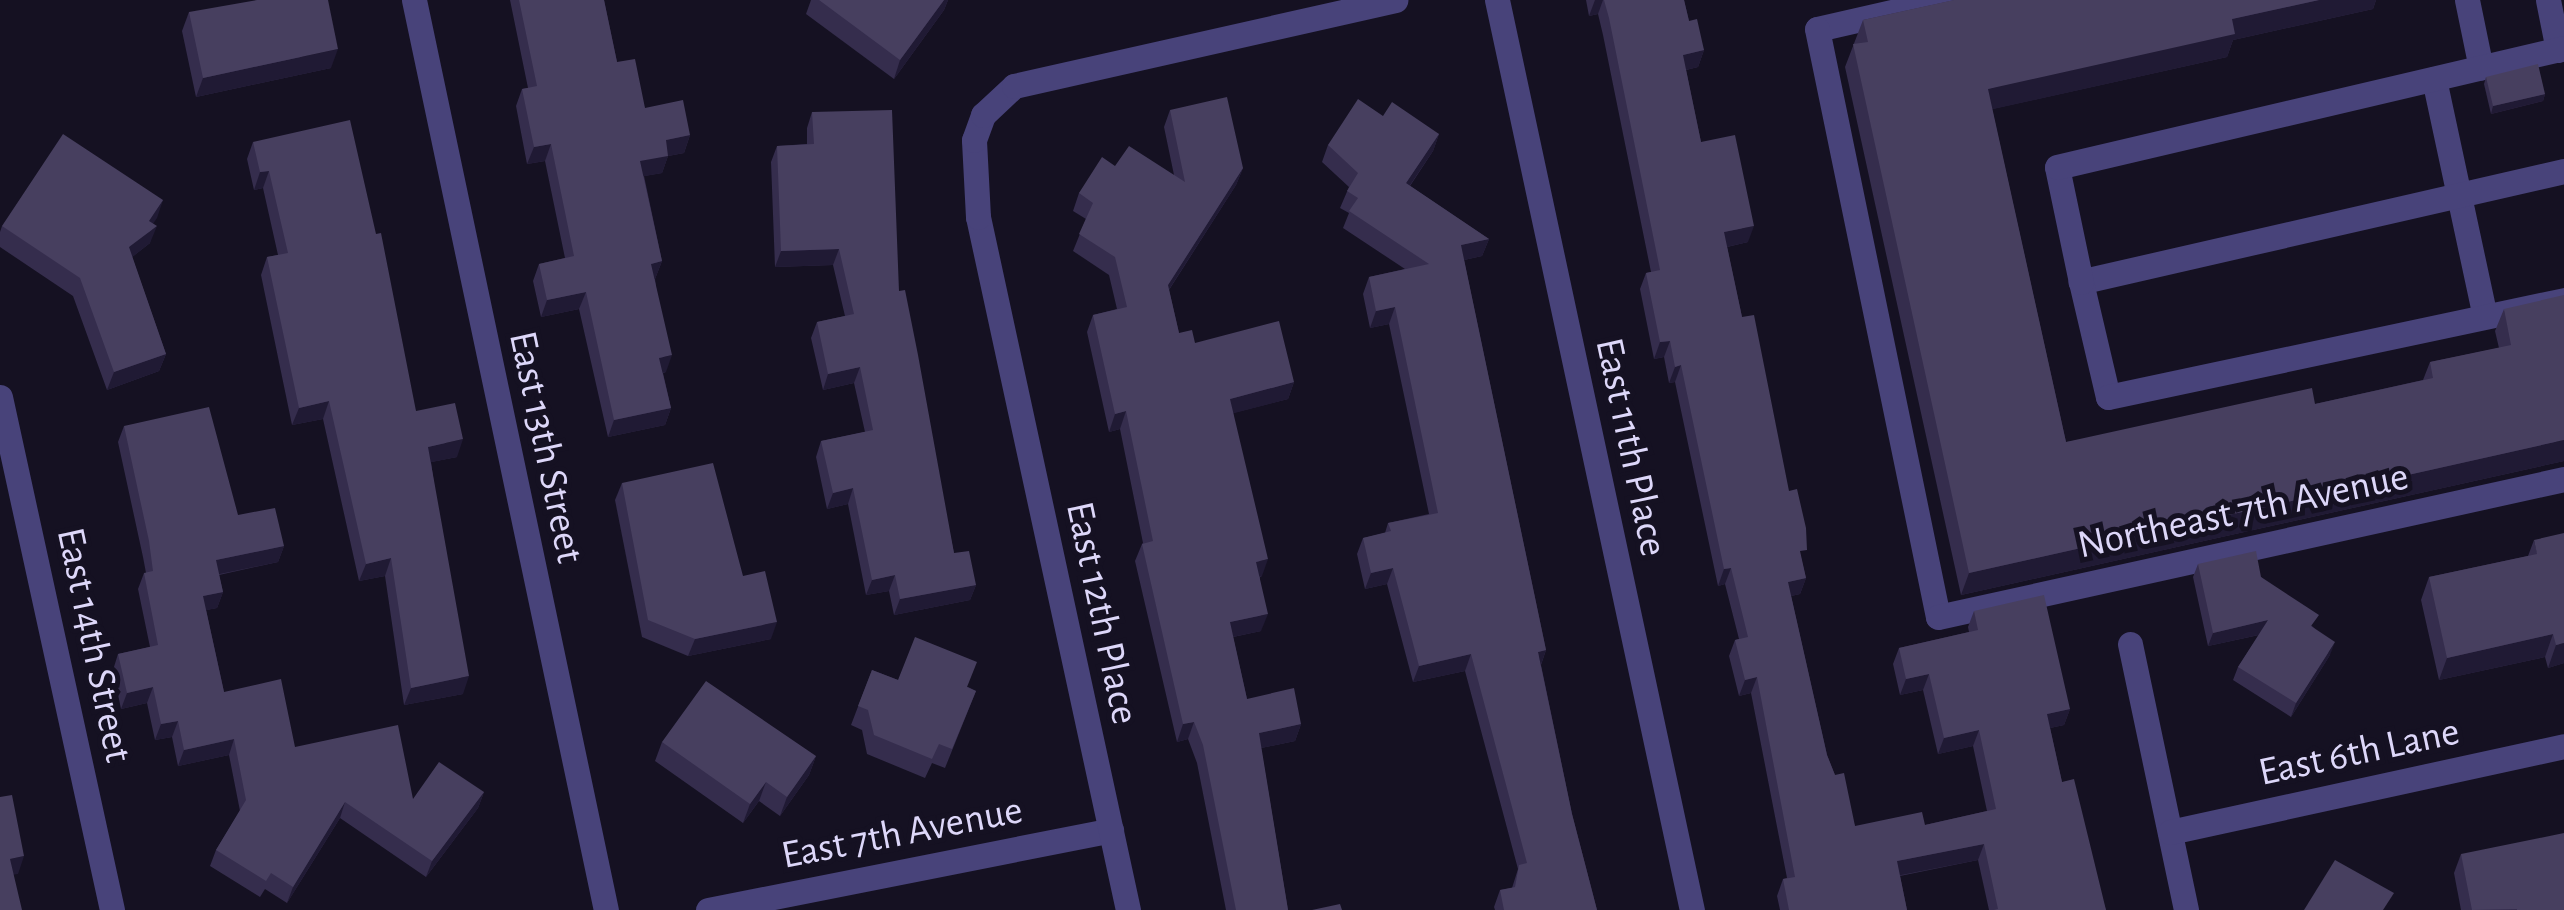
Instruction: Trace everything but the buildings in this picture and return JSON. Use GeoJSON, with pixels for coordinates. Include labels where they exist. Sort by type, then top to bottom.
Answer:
{"type":"FeatureCollection","features":[{"type":"Feature","properties":{"kind":"street","name":"East 13th Street"},"geometry":{"type":"LineString","coordinates":[[414,0],[606,910]]}},
{"type":"Feature","properties":{"kind":"street","name":"East 12th Place"},"geometry":{"type":"LineString","coordinates":[[1128,910],[978,217],[974,140],[983,115],[1014,86],[1395,0]]}},
{"type":"Feature","properties":{"kind":"street","name":"East 11th Place"},"geometry":{"type":"LineString","coordinates":[[1496,0],[1692,910]]}},
{"type":"Feature","properties":{"kind":"street","name":"Northeast 7th Avenue"},"geometry":{"type":"LineString","coordinates":[[1944,0],[1816,29],[1938,616],[2564,479]]}},
{"type":"Feature","properties":{"kind":"street"},"geometry":{"type":"LineString","coordinates":[[2467,0],[2481,68]]}},
{"type":"Feature","properties":{"kind":"street"},"geometry":{"type":"LineString","coordinates":[[2548,0],[2561,49],[2057,168],[2108,396],[2564,300]]}},
{"type":"Feature","properties":{"kind":"street"},"geometry":{"type":"LineString","coordinates":[[2434,80],[2485,316]]}},
{"type":"Feature","properties":{"kind":"street"},"geometry":{"type":"LineString","coordinates":[[2081,282],[2564,171]]}},
{"type":"Feature","properties":{"kind":"street","name":"East 14th Street"},"geometry":{"type":"LineString","coordinates":[[0,397],[112,910]]}},
{"type":"Feature","properties":{"kind":"street"},"geometry":{"type":"LineString","coordinates":[[2130,644],[2186,910]]}},
{"type":"Feature","properties":{"kind":"street","name":"East 6th Lane"},"geometry":{"type":"LineString","coordinates":[[2170,832],[2564,746]]}},
{"type":"Feature","properties":{"kind":"street","name":"East 7th Avenue"},"geometry":{"type":"LineString","coordinates":[[708,910],[1111,830]]}}]}
